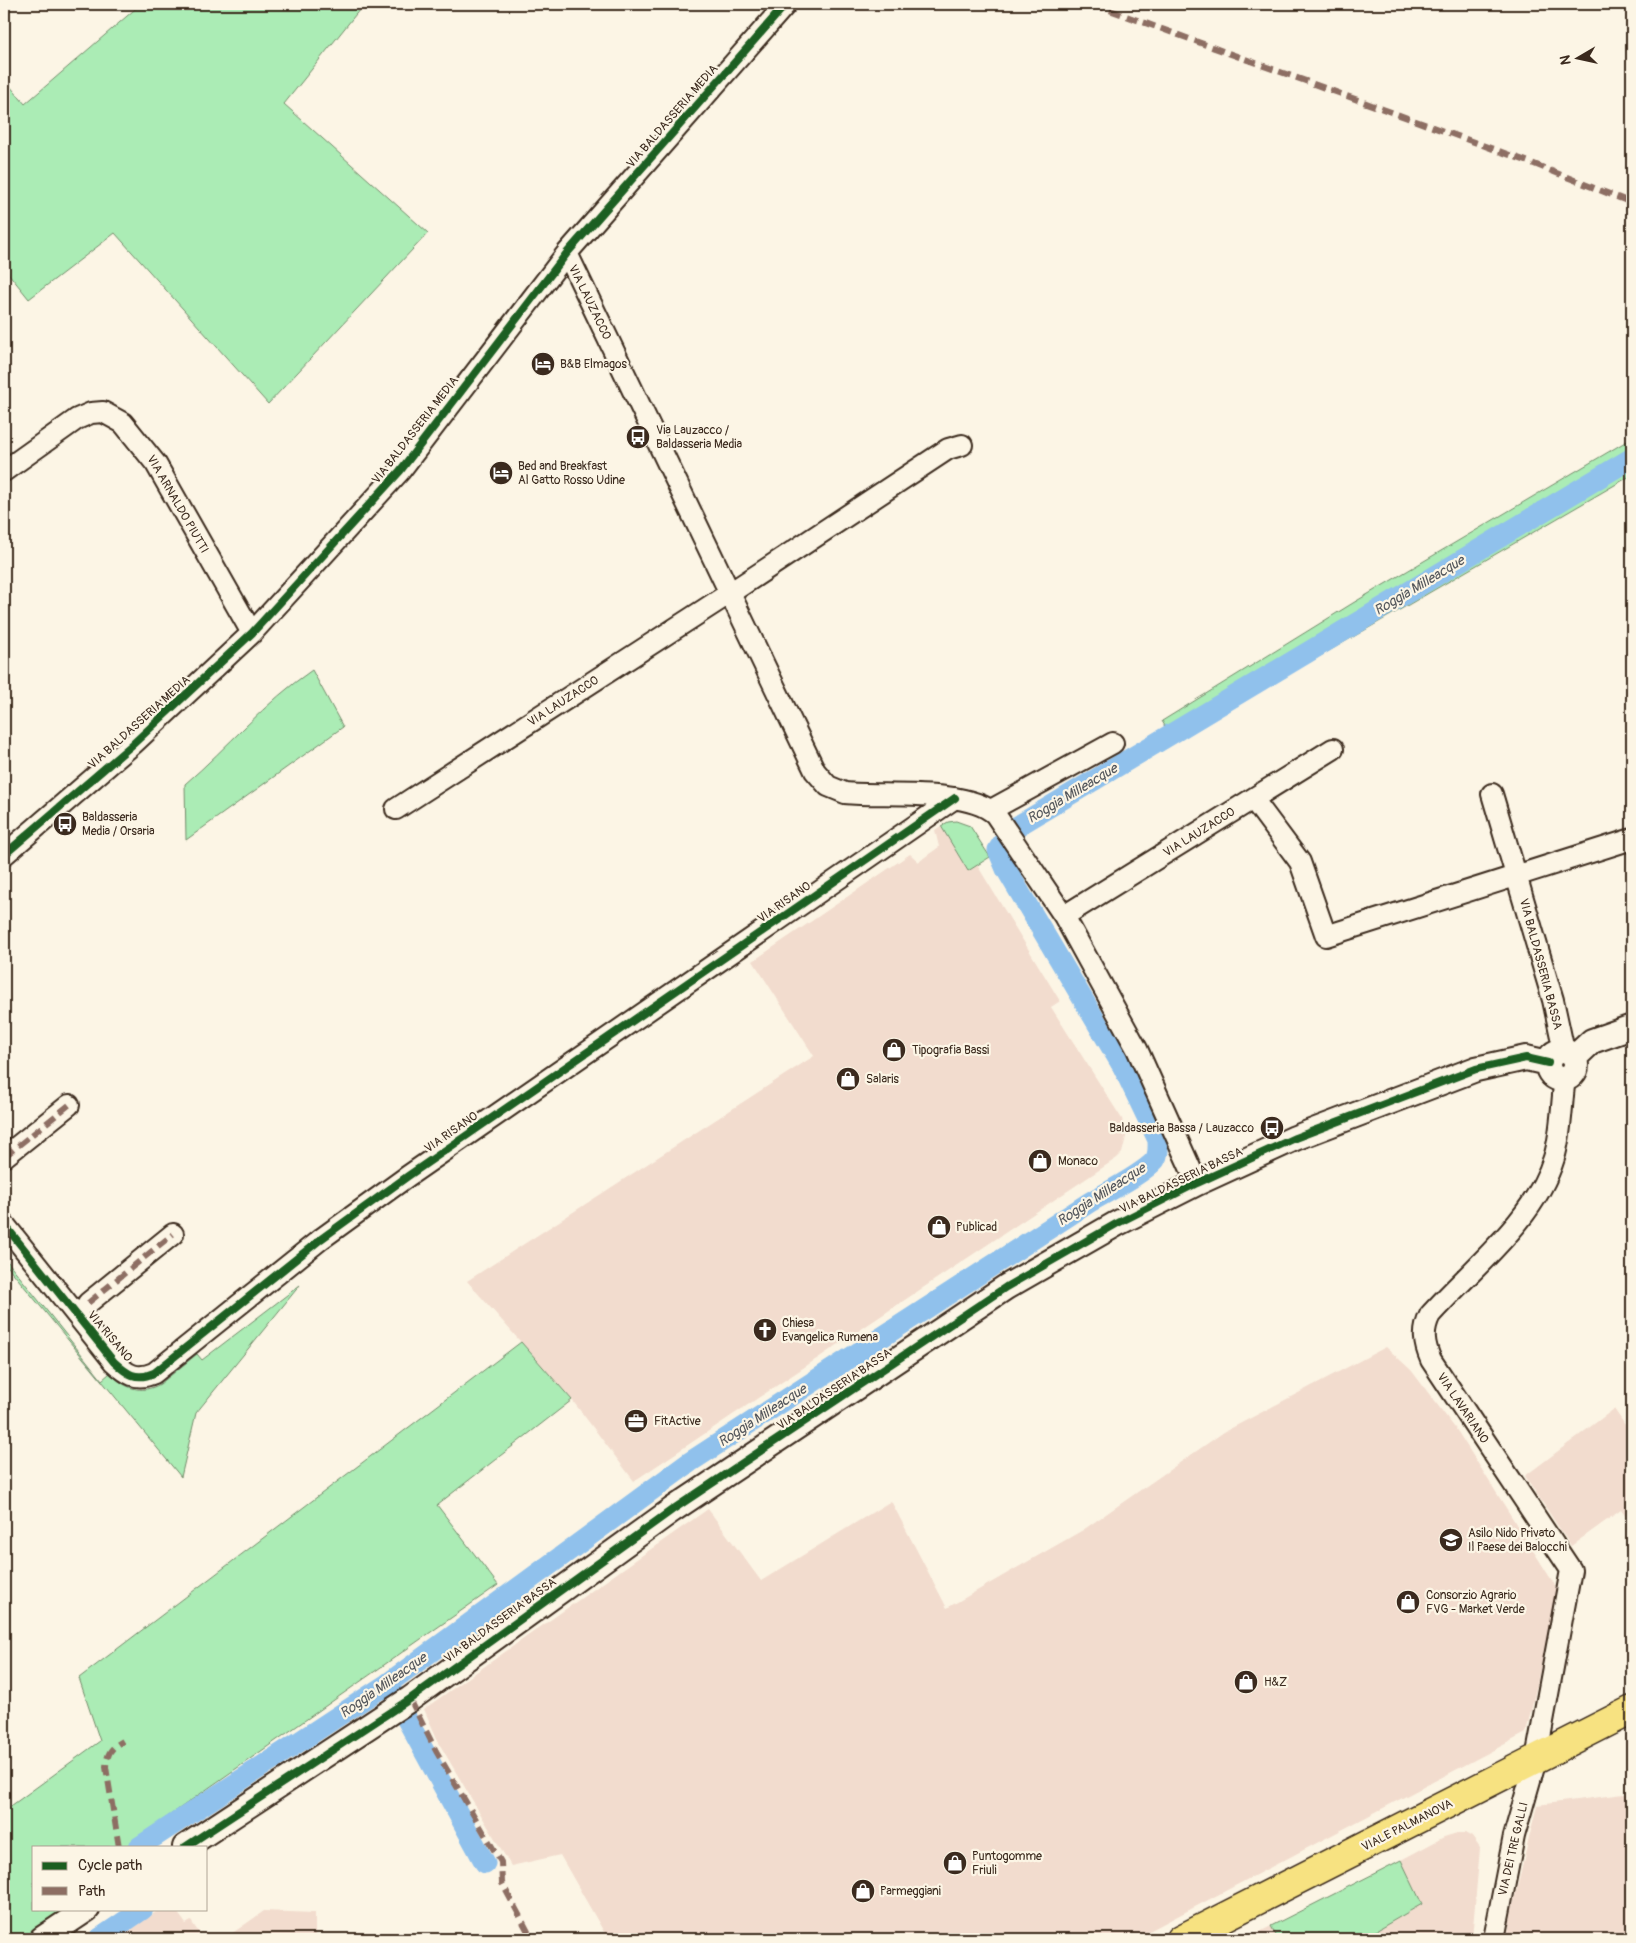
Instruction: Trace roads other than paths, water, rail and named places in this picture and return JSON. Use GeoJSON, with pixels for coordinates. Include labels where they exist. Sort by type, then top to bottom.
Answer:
{"type":"FeatureCollection","features":[{"type":"Feature","properties":{"kind":"main road","name":"VIALE PALMANOVA"},"geometry":{"type":"LineString","coordinates":[[1181,1939],[1632,1710]]}},
{"type":"Feature","properties":{"kind":"street","name":"VIA BALDASSERIA MEDIA"},"geometry":{"type":"LineString","coordinates":[[4,856],[126,750],[252,633],[400,471],[566,253],[786,4]]}},
{"type":"Feature","properties":{"kind":"street","name":"VIA LAUZACCO"},"geometry":{"type":"LineString","coordinates":[[566,253],[820,779],[828,786],[845,793],[965,799],[996,816]]}},
{"type":"Feature","properties":{"kind":"street","name":"VIA ARNALDO PIUTTI"},"geometry":{"type":"LineString","coordinates":[[4,471],[77,419],[91,413],[103,412],[123,423],[156,464],[252,633]]}},
{"type":"Feature","properties":{"kind":"street","name":"VIA LAUZACCO"},"geometry":{"type":"LineString","coordinates":[[396,809],[730,594],[948,449],[962,445]]}},
{"type":"Feature","properties":{"kind":"street"},"geometry":{"type":"LineString","coordinates":[[1113,743],[996,816],[1064,916],[1138,1049],[1198,1183]]}},
{"type":"Feature","properties":{"kind":"street","name":"VIA LAUZACCO"},"geometry":{"type":"LineString","coordinates":[[1064,916],[1334,749]]}},
{"type":"Feature","properties":{"kind":"street","name":"VIA BALDASSERIA BASSA"},"geometry":{"type":"LineString","coordinates":[[187,1846],[398,1707],[672,1510],[1006,1287],[1116,1224],[1295,1138],[1476,1069],[1520,1058],[1563,1063],[1557,1014],[1492,794]]}},
{"type":"Feature","properties":{"kind":"street","name":"VIA RISANO"},"geometry":{"type":"LineString","coordinates":[[4,1224],[114,1362],[130,1376],[145,1377],[154,1373],[321,1239],[408,1176],[955,798]]}},
{"type":"Feature","properties":{"kind":"street"},"geometry":{"type":"LineString","coordinates":[[1253,798],[1300,862],[1326,936],[1632,839]]}},
{"type":"Feature","properties":{"kind":"street"},"geometry":{"type":"LineString","coordinates":[[1563,1063],[1592,1041],[1632,1027]]}},
{"type":"Feature","properties":{"kind":"street","name":"VIA LAVARIANO"},"geometry":{"type":"LineString","coordinates":[[1536,1759],[1572,1570],[1431,1360],[1424,1336],[1425,1325],[1430,1315],[1520,1219],[1546,1181],[1560,1131],[1563,1063]]}},
{"type":"Feature","properties":{"kind":"street"},"geometry":{"type":"LineString","coordinates":[[4,1157],[69,1105]]}},
{"type":"Feature","properties":{"kind":"street"},"geometry":{"type":"LineString","coordinates":[[88,1303],[173,1234]]}},
{"type":"Feature","properties":{"kind":"street","name":"VIA DEI TRE GALLI"},"geometry":{"type":"LineString","coordinates":[[1494,1939],[1514,1836],[1536,1759]]}},
{"type":"Feature","properties":{"kind":"street"},"geometry":{"type":"LineString","coordinates":[[42,1939],[86,1910]]}},
{"type":"Feature","properties":{"kind":"waterway","name":"Roggia Milleacque"},"geometry":{"type":"LineString","coordinates":[[141,1846],[387,1684],[690,1462],[1090,1202],[1134,1177],[1155,1160],[1158,1140],[1123,1067],[1006,869],[998,850],[1011,830],[1632,458]]}},
{"type":"Feature","properties":{"kind":"waterway"},"geometry":{"type":"LineString","coordinates":[[392,1692],[485,1863]]}},
{"type":"Feature","properties":{"kind":"waterway","name":"Roggia Milleacque"},"geometry":{"type":"LineString","coordinates":[[99,1939],[142,1910]]}},
{"type":"Feature","properties":{"kind":"place","name":"B&B Elmagos"},"geometry":{"type":"Point","coordinates":[543,364]}},
{"type":"Feature","properties":{"kind":"place","name":"Via Lauzacco / Baldasseria Media"},"geometry":{"type":"Point","coordinates":[638,437]}},
{"type":"Feature","properties":{"kind":"place","name":"Bed and Breakfast Al Gatto Rosso Udine"},"geometry":{"type":"Point","coordinates":[501,473]}},
{"type":"Feature","properties":{"kind":"place","name":"Baldasseria Media / Orsaria"},"geometry":{"type":"Point","coordinates":[65,824]}},
{"type":"Feature","properties":{"kind":"place","name":"Tipografia Bassi"},"geometry":{"type":"Point","coordinates":[894,1050]}},
{"type":"Feature","properties":{"kind":"place","name":"Salaris"},"geometry":{"type":"Point","coordinates":[848,1079]}},
{"type":"Feature","properties":{"kind":"place","name":"Baldasseria Bassa / Lauzacco"},"geometry":{"type":"Point","coordinates":[1272,1128]}},
{"type":"Feature","properties":{"kind":"place","name":"Monaco"},"geometry":{"type":"Point","coordinates":[1040,1161]}},
{"type":"Feature","properties":{"kind":"place","name":"Publicad"},"geometry":{"type":"Point","coordinates":[939,1227]}},
{"type":"Feature","properties":{"kind":"place","name":"Chiesa Evangelica Rumena"},"geometry":{"type":"Point","coordinates":[765,1330]}},
{"type":"Feature","properties":{"kind":"place","name":"FitActive"},"geometry":{"type":"Point","coordinates":[636,1421]}},
{"type":"Feature","properties":{"kind":"place","name":"Asilo Nido Privato Il Paese dei Balocchi"},"geometry":{"type":"Point","coordinates":[1451,1540]}},
{"type":"Feature","properties":{"kind":"place","name":"Consorzio Agrario FVG - Market Verde"},"geometry":{"type":"Point","coordinates":[1408,1602]}},
{"type":"Feature","properties":{"kind":"place","name":"H&Z"},"geometry":{"type":"Point","coordinates":[1246,1682]}},
{"type":"Feature","properties":{"kind":"place","name":"Puntogomme Friuli"},"geometry":{"type":"Point","coordinates":[955,1863]}},
{"type":"Feature","properties":{"kind":"place","name":"Parmeggiani"},"geometry":{"type":"Point","coordinates":[863,1891]}}]}
